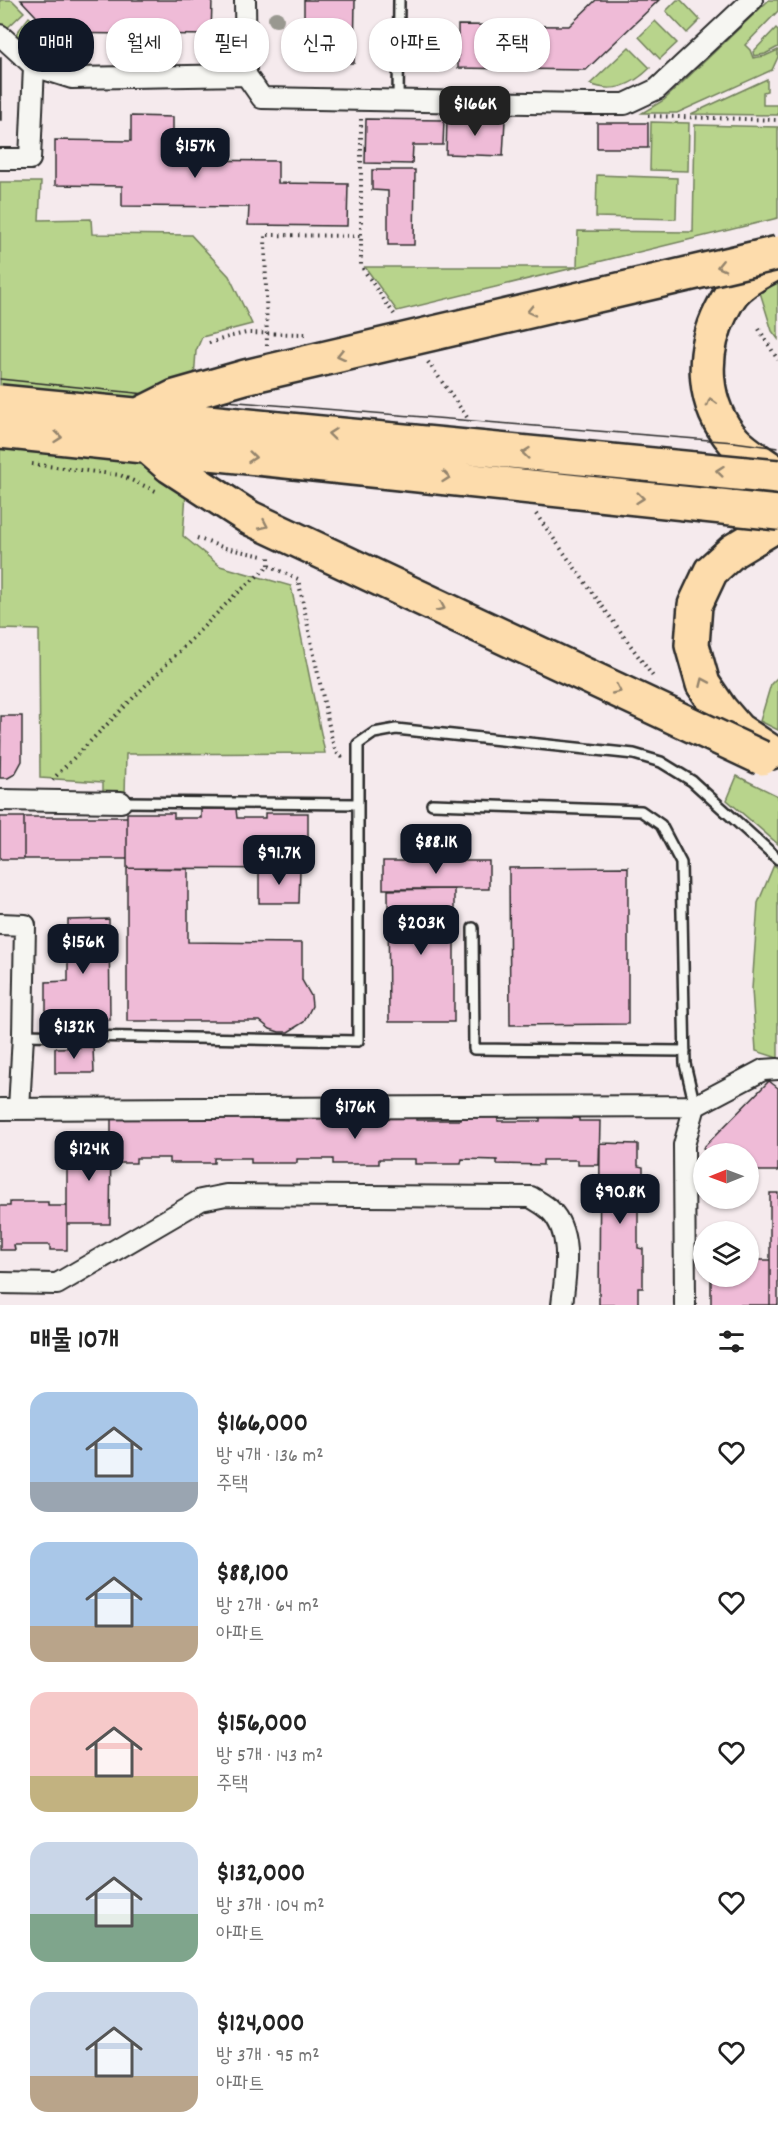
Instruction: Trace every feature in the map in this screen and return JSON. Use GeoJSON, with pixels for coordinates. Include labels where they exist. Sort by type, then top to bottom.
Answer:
{"type":"FeatureCollection","features":[{"type":"Feature","properties":{"kind":"highway"},"geometry":{"type":"LineString","coordinates":[[143,430],[175,397],[245,378],[778,253]]}},
{"type":"Feature","properties":{"kind":"highway"},"geometry":{"type":"LineString","coordinates":[[778,262],[756,273],[737,287],[712,330],[707,357],[708,391],[714,412],[734,442],[778,476]]}},
{"type":"Feature","properties":{"kind":"highway"},"geometry":{"type":"LineString","coordinates":[[0,402],[143,430],[778,513]]}},
{"type":"Feature","properties":{"kind":"highway"},"geometry":{"type":"LineString","coordinates":[[143,430],[170,466],[250,518],[773,759]]}},
{"type":"Feature","properties":{"kind":"highway"},"geometry":{"type":"LineString","coordinates":[[0,431],[143,430],[778,476]]}},
{"type":"Feature","properties":{"kind":"highway"},"geometry":{"type":"LineString","coordinates":[[773,759],[738,730],[703,684],[692,645],[695,605],[711,571],[734,551],[778,524]]}},
{"type":"Feature","properties":{"kind":"street"},"geometry":{"type":"LineString","coordinates":[[244,0],[246,75],[262,98],[626,104],[657,89],[752,0]]}},
{"type":"Feature","properties":{"kind":"street"},"geometry":{"type":"LineString","coordinates":[[0,35],[18,51]]}},
{"type":"Feature","properties":{"kind":"street"},"geometry":{"type":"LineString","coordinates":[[0,159],[30,159],[34,72]]}},
{"type":"Feature","properties":{"kind":"street"},"geometry":{"type":"LineString","coordinates":[[53,72],[72,78],[246,75]]}},
{"type":"Feature","properties":{"kind":"street"},"geometry":{"type":"LineString","coordinates":[[0,800],[121,802]]}},
{"type":"Feature","properties":{"kind":"street"},"geometry":{"type":"LineString","coordinates":[[0,924],[24,924],[23,1035],[9,1109],[695,1106],[763,1070],[778,1069]]}},
{"type":"Feature","properties":{"kind":"street"},"geometry":{"type":"LineString","coordinates":[[684,1305],[684,1144],[695,1106]]}},
{"type":"Feature","properties":{"kind":"street"},"geometry":{"type":"LineString","coordinates":[[0,1283],[57,1284],[201,1200],[226,1195],[531,1197],[550,1210],[561,1224],[565,1245],[562,1305]]}},
{"type":"Feature","properties":{"kind":"lane"},"geometry":{"type":"LineString","coordinates":[[398,101],[399,0]]}},
{"type":"Feature","properties":{"kind":"lane"},"geometry":{"type":"LineString","coordinates":[[23,1035],[358,1041],[358,744],[374,733],[396,729],[634,754],[661,762],[692,781],[778,859]]}},
{"type":"Feature","properties":{"kind":"lane"},"geometry":{"type":"LineString","coordinates":[[121,802],[358,804]]}},
{"type":"Feature","properties":{"kind":"lane"},"geometry":{"type":"LineString","coordinates":[[432,804],[641,811],[661,825],[681,863],[685,1064],[695,1106]]}},
{"type":"Feature","properties":{"kind":"lane"},"geometry":{"type":"LineString","coordinates":[[473,928],[474,1049],[685,1051]]}},
{"type":"Feature","properties":{"kind":"path"},"geometry":{"type":"LineString","coordinates":[[626,104],[638,116],[778,120]]}},
{"type":"Feature","properties":{"kind":"path"},"geometry":{"type":"LineString","coordinates":[[759,329],[776,353],[778,360]]}},
{"type":"Feature","properties":{"kind":"path"},"geometry":{"type":"LineString","coordinates":[[209,344],[232,336]]}},
{"type":"Feature","properties":{"kind":"path"},"geometry":{"type":"LineString","coordinates":[[22,462],[120,475],[159,493]]}},
{"type":"Feature","properties":{"kind":"path"},"geometry":{"type":"LineString","coordinates":[[197,538],[225,548]]}},
{"type":"Feature","properties":{"kind":"path"},"geometry":{"type":"LineString","coordinates":[[32,800],[234,596],[269,566],[298,579],[332,740],[336,752],[359,770]]}},
{"type":"Feature","properties":{"kind":"green space"},"geometry":{"type":"Polygon","coordinates":[[[0,0],[12,0],[24,12],[2,33],[0,31],[0,0]]]}},
{"type":"Feature","properties":{"kind":"green space"},"geometry":{"type":"Polygon","coordinates":[[[677,0],[681,0],[700,20],[687,33],[666,11],[677,0]]]}},
{"type":"Feature","properties":{"kind":"green space"},"geometry":{"type":"Polygon","coordinates":[[[769,0],[778,0],[778,11],[745,45],[753,58],[778,50],[778,57],[772,70],[677,113],[642,113],[664,100],[769,0]]]}},
{"type":"Feature","properties":{"kind":"green space"},"geometry":{"type":"Polygon","coordinates":[[[655,21],[677,43],[660,59],[639,37],[655,21]]]}},
{"type":"Feature","properties":{"kind":"green space"},"geometry":{"type":"Polygon","coordinates":[[[776,28],[778,47],[765,54],[754,56],[753,52],[776,28]]]}},
{"type":"Feature","properties":{"kind":"green space"},"geometry":{"type":"Polygon","coordinates":[[[629,47],[650,68],[637,79],[623,86],[607,88],[590,84],[629,47]]]}},
{"type":"Feature","properties":{"kind":"green space"},"geometry":{"type":"Polygon","coordinates":[[[767,79],[767,91],[763,92],[763,105],[778,105],[778,115],[691,114],[767,79]]]}},
{"type":"Feature","properties":{"kind":"green space"},"geometry":{"type":"Polygon","coordinates":[[[651,122],[689,123],[688,171],[650,170],[651,122]]]}},
{"type":"Feature","properties":{"kind":"green space"},"geometry":{"type":"Polygon","coordinates":[[[695,125],[778,127],[778,218],[397,311],[365,267],[577,267],[578,231],[693,232],[695,125]]]}},
{"type":"Feature","properties":{"kind":"green space"},"geometry":{"type":"Polygon","coordinates":[[[597,175],[677,178],[676,219],[596,217],[597,175]]]}},
{"type":"Feature","properties":{"kind":"green space"},"geometry":{"type":"Polygon","coordinates":[[[0,182],[41,182],[39,220],[91,219],[92,234],[191,235],[229,276],[252,324],[202,337],[196,351],[183,536],[220,566],[291,586],[325,753],[126,754],[125,795],[103,795],[103,782],[40,778],[39,630],[0,629],[0,182]]]}},
{"type":"Feature","properties":{"kind":"green space"},"geometry":{"type":"Polygon","coordinates":[[[778,278],[778,339],[772,331],[759,289],[778,278]]]}},
{"type":"Feature","properties":{"kind":"green space"},"geometry":{"type":"Polygon","coordinates":[[[778,677],[778,730],[760,721],[771,684],[778,677]]]}},
{"type":"Feature","properties":{"kind":"green space"},"geometry":{"type":"Polygon","coordinates":[[[737,776],[778,796],[778,844],[727,800],[737,776]]]}},
{"type":"Feature","properties":{"kind":"green space"},"geometry":{"type":"Polygon","coordinates":[[[774,865],[778,868],[778,1058],[756,1051],[752,989],[758,903],[774,865]]]}},
{"type":"Feature","properties":{"kind":"building"},"geometry":{"type":"Polygon","coordinates":[[[21,0],[212,0],[211,18],[194,18],[194,35],[182,35],[182,18],[106,18],[106,34],[94,34],[94,18],[38,18],[21,0]]]}},
{"type":"Feature","properties":{"kind":"building"},"geometry":{"type":"Polygon","coordinates":[[[304,0],[355,0],[355,18],[304,18],[304,0]]]}},
{"type":"Feature","properties":{"kind":"building"},"geometry":{"type":"Polygon","coordinates":[[[596,0],[659,0],[586,70],[550,69],[550,26],[569,26],[596,0]]]}},
{"type":"Feature","properties":{"kind":"building"},"geometry":{"type":"Polygon","coordinates":[[[462,25],[474,25],[474,68],[462,68],[462,25]]]}},
{"type":"Feature","properties":{"kind":"building"},"geometry":{"type":"Polygon","coordinates":[[[1,58],[1,120],[0,120],[1,58]]]}},
{"type":"Feature","properties":{"kind":"building"},"geometry":{"type":"Polygon","coordinates":[[[131,116],[173,117],[173,160],[278,161],[278,183],[348,184],[347,226],[248,225],[249,207],[122,206],[122,186],[55,185],[55,140],[131,141],[131,116]]]}},
{"type":"Feature","properties":{"kind":"building"},"geometry":{"type":"Polygon","coordinates":[[[366,119],[444,120],[443,145],[413,145],[412,164],[365,163],[366,119]]]}},
{"type":"Feature","properties":{"kind":"building"},"geometry":{"type":"Polygon","coordinates":[[[447,119],[505,120],[503,156],[446,154],[447,119]]]}},
{"type":"Feature","properties":{"kind":"building"},"geometry":{"type":"Polygon","coordinates":[[[597,123],[648,123],[648,148],[597,148],[597,123]]]}},
{"type":"Feature","properties":{"kind":"building"},"geometry":{"type":"Polygon","coordinates":[[[372,170],[415,170],[414,245],[388,245],[388,191],[372,190],[372,170]]]}},
{"type":"Feature","properties":{"kind":"building"},"geometry":{"type":"Polygon","coordinates":[[[1,716],[22,716],[22,761],[15,774],[8,778],[0,778],[1,716]]]}},
{"type":"Feature","properties":{"kind":"building"},"geometry":{"type":"Polygon","coordinates":[[[201,809],[236,809],[237,818],[265,818],[265,813],[308,813],[308,869],[127,868],[127,813],[174,813],[174,818],[201,818],[201,809]]]}},
{"type":"Feature","properties":{"kind":"building"},"geometry":{"type":"Polygon","coordinates":[[[0,817],[24,817],[24,859],[0,859],[0,817]]]}},
{"type":"Feature","properties":{"kind":"building"},"geometry":{"type":"Polygon","coordinates":[[[24,817],[127,817],[127,859],[24,859],[24,817]]]}},
{"type":"Feature","properties":{"kind":"building"},"geometry":{"type":"Polygon","coordinates":[[[383,861],[489,861],[489,889],[383,889],[383,861]]]}},
{"type":"Feature","properties":{"kind":"building"},"geometry":{"type":"Polygon","coordinates":[[[628,867],[628,1024],[510,1025],[509,868],[628,867]]]}},
{"type":"Feature","properties":{"kind":"building"},"geometry":{"type":"Polygon","coordinates":[[[127,868],[188,869],[188,942],[302,943],[302,980],[311,996],[312,1006],[304,1022],[288,1032],[279,1032],[270,1029],[260,1021],[127,1021],[127,868]]]}},
{"type":"Feature","properties":{"kind":"building"},"geometry":{"type":"Polygon","coordinates":[[[259,869],[300,869],[299,903],[259,903],[259,869]]]}},
{"type":"Feature","properties":{"kind":"building"},"geometry":{"type":"Polygon","coordinates":[[[454,889],[454,1022],[389,1022],[388,890],[454,889]]]}},
{"type":"Feature","properties":{"kind":"building"},"geometry":{"type":"Polygon","coordinates":[[[109,919],[110,1020],[46,1021],[46,982],[68,981],[68,920],[109,919]]]}},
{"type":"Feature","properties":{"kind":"building"},"geometry":{"type":"Polygon","coordinates":[[[93,1047],[94,1073],[55,1073],[55,1048],[93,1047]]]}},
{"type":"Feature","properties":{"kind":"building"},"geometry":{"type":"Polygon","coordinates":[[[769,1081],[778,1088],[778,1171],[759,1171],[759,1143],[708,1143],[769,1081]]]}},
{"type":"Feature","properties":{"kind":"building"},"geometry":{"type":"Polygon","coordinates":[[[133,1115],[171,1116],[171,1119],[252,1116],[252,1119],[295,1120],[295,1116],[336,1116],[336,1120],[416,1117],[416,1120],[461,1120],[461,1117],[498,1117],[498,1121],[540,1121],[540,1117],[579,1118],[579,1121],[600,1121],[599,1165],[578,1165],[578,1160],[543,1160],[543,1165],[497,1164],[497,1160],[462,1159],[461,1164],[415,1164],[415,1159],[379,1159],[379,1164],[333,1164],[333,1159],[297,1159],[297,1163],[251,1163],[251,1158],[214,1158],[214,1163],[169,1163],[169,1158],[136,1158],[136,1163],[111,1163],[111,1119],[133,1119],[133,1115]]]}},
{"type":"Feature","properties":{"kind":"building"},"geometry":{"type":"Polygon","coordinates":[[[67,1141],[111,1141],[110,1224],[67,1224],[67,1141]]]}},
{"type":"Feature","properties":{"kind":"building"},"geometry":{"type":"Polygon","coordinates":[[[600,1143],[638,1144],[638,1166],[643,1167],[643,1208],[638,1208],[638,1248],[643,1249],[643,1288],[638,1288],[638,1305],[599,1305],[600,1143]]]}},
{"type":"Feature","properties":{"kind":"building"},"geometry":{"type":"Polygon","coordinates":[[[770,1193],[778,1193],[778,1305],[770,1305],[770,1193]]]}},
{"type":"Feature","properties":{"kind":"building"},"geometry":{"type":"Polygon","coordinates":[[[10,1202],[48,1202],[48,1206],[67,1206],[67,1250],[50,1250],[50,1245],[14,1245],[15,1250],[0,1250],[0,1206],[10,1206],[10,1202]]]}},
{"type":"Feature","properties":{"kind":"building"},"geometry":{"type":"Polygon","coordinates":[[[759,1260],[770,1260],[770,1305],[711,1305],[711,1287],[759,1287],[759,1260]]]}},
{"type":"Feature","properties":{"kind":"tram line"},"geometry":{"type":"LineString","coordinates":[[0,379],[175,397],[734,442],[778,448]]}},
{"type":"Feature","properties":{"kind":"tram line"},"geometry":{"type":"LineString","coordinates":[[0,448],[778,530]]}}]}
